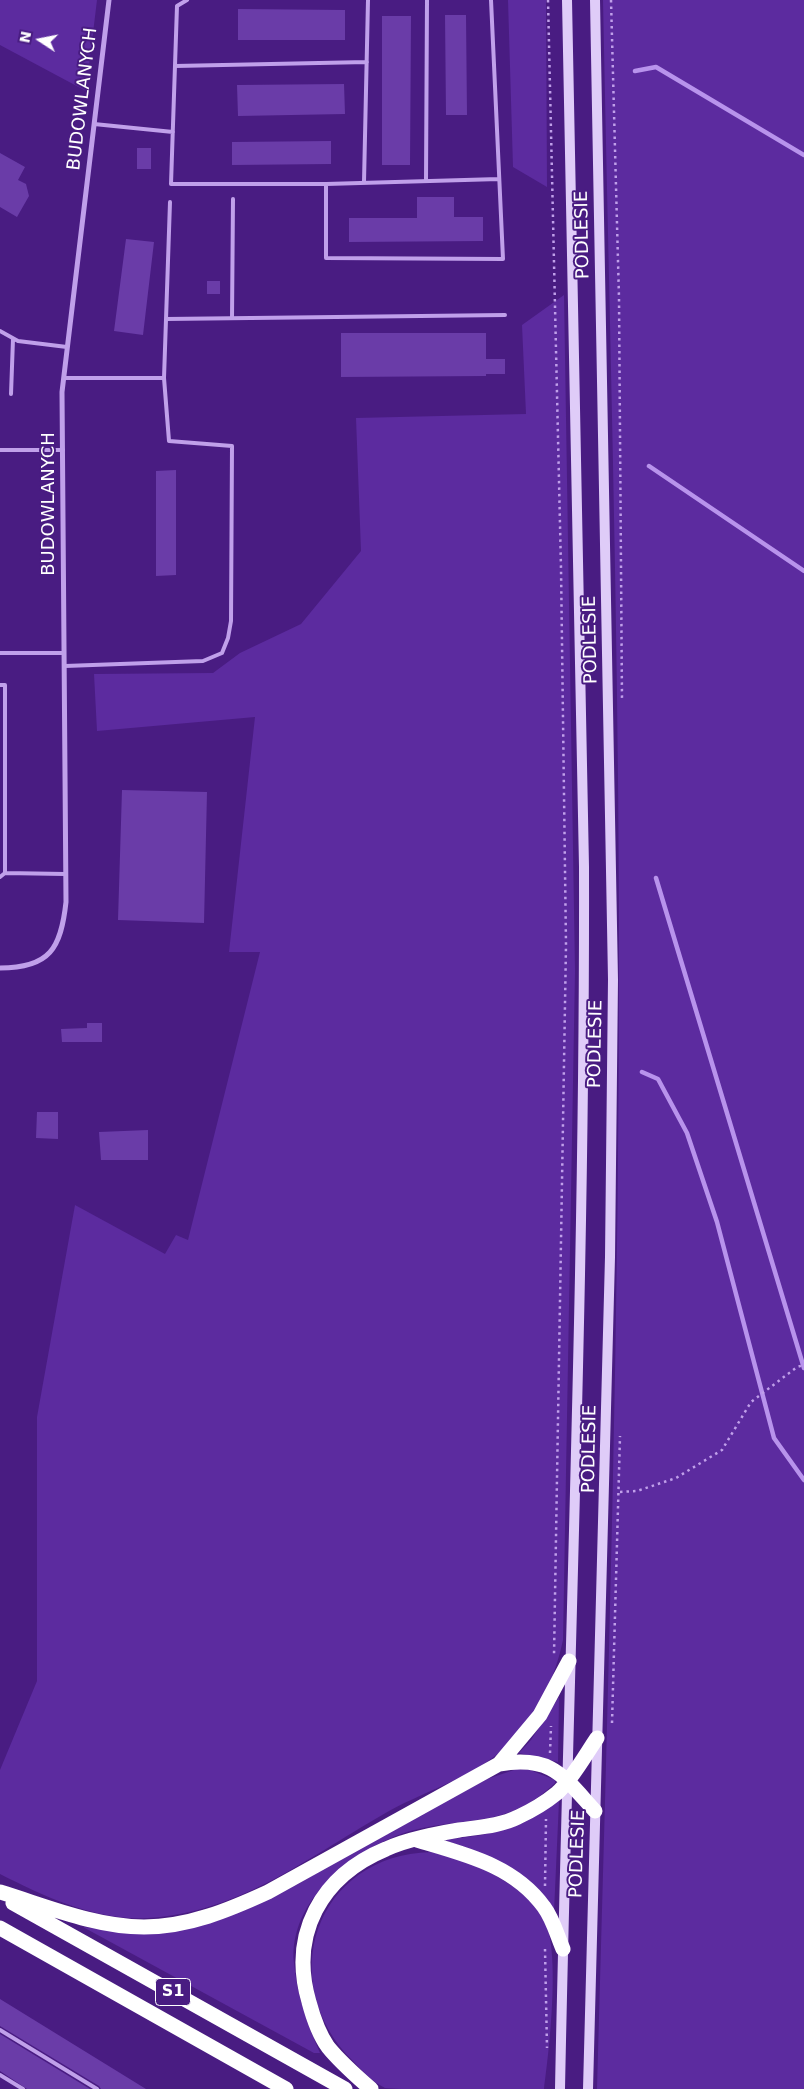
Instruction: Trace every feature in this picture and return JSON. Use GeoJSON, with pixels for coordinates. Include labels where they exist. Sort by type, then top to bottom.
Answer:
{"type":"FeatureCollection","features":[{"type":"Feature","properties":{"kind":"highway"},"geometry":{"type":"LineString","coordinates":[[499,1764],[540,1715],[570,1661]]}},
{"type":"Feature","properties":{"kind":"highway"},"geometry":{"type":"LineString","coordinates":[[372,2089],[346,2066],[328,2046],[318,2030],[304,1986],[302,1963],[304,1936],[316,1910],[329,1891],[354,1868],[386,1849],[443,1833],[499,1824],[517,1818],[547,1800],[558,1792],[597,1738]]}},
{"type":"Feature","properties":{"kind":"highway"},"geometry":{"type":"LineString","coordinates":[[0,1893],[87,1918],[119,1925],[145,1927],[188,1922],[235,1907],[268,1892],[499,1764],[517,1761],[549,1767],[557,1771],[595,1811]]}},
{"type":"Feature","properties":{"kind":"highway"},"geometry":{"type":"LineString","coordinates":[[417,1840],[464,1854],[495,1866],[522,1884],[545,1908],[563,1949]]}},
{"type":"Feature","properties":{"kind":"highway","name":"S1"},"geometry":{"type":"LineString","coordinates":[[0,1893],[346,2089]]}},
{"type":"Feature","properties":{"kind":"highway","name":"S1"},"geometry":{"type":"LineString","coordinates":[[0,1928],[286,2089]]}},
{"type":"Feature","properties":{"kind":"street","name":"BUDOWLANYCH"},"geometry":{"type":"LineString","coordinates":[[0,968],[22,968],[41,959],[56,946],[63,929],[65,874],[64,378],[109,0]]}},
{"type":"Feature","properties":{"kind":"street","name":"PODLESIE"},"geometry":{"type":"LineString","coordinates":[[560,2089],[582,1259],[584,963],[566,0]]}},
{"type":"Feature","properties":{"kind":"street","name":"PODLESIE"},"geometry":{"type":"LineString","coordinates":[[588,2089],[610,1266],[613,979],[595,0]]}},
{"type":"Feature","properties":{"kind":"lane"},"geometry":{"type":"LineString","coordinates":[[187,0],[177,6],[171,184],[326,184],[499,180]]}},
{"type":"Feature","properties":{"kind":"lane"},"geometry":{"type":"LineString","coordinates":[[364,182],[368,0]]}},
{"type":"Feature","properties":{"kind":"lane"},"geometry":{"type":"LineString","coordinates":[[426,181],[427,0]]}},
{"type":"Feature","properties":{"kind":"lane"},"geometry":{"type":"LineString","coordinates":[[326,184],[326,258],[502,258],[491,0]]}},
{"type":"Feature","properties":{"kind":"lane"},"geometry":{"type":"LineString","coordinates":[[175,66],[366,62]]}},
{"type":"Feature","properties":{"kind":"lane"},"geometry":{"type":"LineString","coordinates":[[94,124],[173,132]]}},
{"type":"Feature","properties":{"kind":"lane"},"geometry":{"type":"LineString","coordinates":[[232,318],[233,199]]}},
{"type":"Feature","properties":{"kind":"lane"},"geometry":{"type":"LineString","coordinates":[[64,666],[203,661],[222,653],[228,638],[231,621],[232,446],[169,441],[164,378],[170,202]]}},
{"type":"Feature","properties":{"kind":"lane"},"geometry":{"type":"LineString","coordinates":[[166,319],[505,316]]}},
{"type":"Feature","properties":{"kind":"lane"},"geometry":{"type":"LineString","coordinates":[[0,332],[13,339],[41,345],[67,347]]}},
{"type":"Feature","properties":{"kind":"lane"},"geometry":{"type":"LineString","coordinates":[[11,394],[13,339]]}},
{"type":"Feature","properties":{"kind":"lane"},"geometry":{"type":"LineString","coordinates":[[64,378],[164,378]]}},
{"type":"Feature","properties":{"kind":"lane"},"geometry":{"type":"LineString","coordinates":[[0,450],[63,450]]}},
{"type":"Feature","properties":{"kind":"lane"},"geometry":{"type":"LineString","coordinates":[[0,653],[64,653]]}},
{"type":"Feature","properties":{"kind":"lane"},"geometry":{"type":"LineString","coordinates":[[0,685],[5,685],[2,786],[5,873]]}},
{"type":"Feature","properties":{"kind":"lane"},"geometry":{"type":"LineString","coordinates":[[0,877],[5,873],[65,874]]}},
{"type":"Feature","properties":{"kind":"lane"},"geometry":{"type":"LineString","coordinates":[[0,2030],[97,2089]]}},
{"type":"Feature","properties":{"kind":"lane"},"geometry":{"type":"LineString","coordinates":[[0,2075],[23,2089]]}},
{"type":"Feature","properties":{"kind":"path"},"geometry":{"type":"LineString","coordinates":[[548,0],[561,568],[566,945],[553,1664]]}},
{"type":"Feature","properties":{"kind":"path"},"geometry":{"type":"LineString","coordinates":[[611,0],[619,298],[623,652]]}},
{"type":"Feature","properties":{"kind":"path"},"geometry":{"type":"LineString","coordinates":[[620,1492],[637,1490],[676,1478],[722,1450],[751,1402],[797,1367],[804,1365]]}},
{"type":"Feature","properties":{"kind":"path"},"geometry":{"type":"LineString","coordinates":[[549,1767],[551,1722]]}},
{"type":"Feature","properties":{"kind":"path"},"geometry":{"type":"LineString","coordinates":[[545,1908],[547,1800]]}},
{"type":"Feature","properties":{"kind":"path"},"geometry":{"type":"LineString","coordinates":[[545,1946],[547,2051]]}},
{"type":"Feature","properties":{"kind":"shaded area"},"geometry":{"type":"Polygon","coordinates":[[[0,0],[97,0],[86,91],[0,45],[0,0]]]}},
{"type":"Feature","properties":{"kind":"shaded area"},"geometry":{"type":"Polygon","coordinates":[[[508,0],[546,0],[547,187],[513,167],[508,0]]]}},
{"type":"Feature","properties":{"kind":"shaded area"},"geometry":{"type":"Polygon","coordinates":[[[603,0],[804,0],[804,2089],[597,2089],[612,1501],[619,1060],[617,685],[603,0]]]}},
{"type":"Feature","properties":{"kind":"shaded area"},"geometry":{"type":"Polygon","coordinates":[[[564,295],[575,971],[563,1640],[560,1654],[544,1695],[521,1731],[498,1754],[468,1773],[389,1811],[274,1879],[244,1894],[214,1905],[181,1914],[147,1918],[128,1918],[90,1911],[34,1891],[0,1874],[0,1770],[37,1681],[37,1417],[75,1205],[165,1254],[176,1235],[188,1240],[260,952],[229,952],[255,717],[97,731],[94,674],[213,673],[240,653],[301,624],[361,551],[356,418],[526,414],[522,325],[564,295]]]}},
{"type":"Feature","properties":{"kind":"shaded area"},"geometry":{"type":"Polygon","coordinates":[[[559,1697],[558,1762],[519,1753],[531,1740],[559,1697]]]}},
{"type":"Feature","properties":{"kind":"shaded area"},"geometry":{"type":"Polygon","coordinates":[[[517,1769],[530,1770],[555,1780],[555,1783],[537,1798],[502,1815],[428,1827],[407,1832],[387,1840],[346,1864],[328,1880],[313,1898],[302,1918],[295,1940],[294,1963],[303,2009],[320,2053],[314,2053],[83,1927],[120,1931],[242,1911],[298,1884],[487,1779],[517,1769]]]}},
{"type":"Feature","properties":{"kind":"shaded area"},"geometry":{"type":"Polygon","coordinates":[[[559,1801],[554,1912],[468,1848],[444,1840],[482,1835],[509,1828],[559,1801]]]}},
{"type":"Feature","properties":{"kind":"shaded area"},"geometry":{"type":"Polygon","coordinates":[[[431,1852],[462,1860],[510,1884],[535,1906],[544,1919],[552,1953],[553,1977],[551,2027],[544,2089],[385,2088],[360,2069],[329,2029],[315,1995],[312,1961],[318,1928],[334,1899],[359,1875],[391,1859],[431,1852]]]}},
{"type":"Feature","properties":{"kind":"building"},"geometry":{"type":"Polygon","coordinates":[[[238,9],[345,10],[345,40],[238,40],[238,9]]]}},
{"type":"Feature","properties":{"kind":"building"},"geometry":{"type":"Polygon","coordinates":[[[445,15],[466,15],[467,115],[446,115],[445,15]]]}},
{"type":"Feature","properties":{"kind":"building"},"geometry":{"type":"Polygon","coordinates":[[[382,16],[411,16],[410,165],[382,165],[382,16]]]}},
{"type":"Feature","properties":{"kind":"building"},"geometry":{"type":"Polygon","coordinates":[[[344,84],[345,114],[238,116],[237,85],[344,84]]]}},
{"type":"Feature","properties":{"kind":"building"},"geometry":{"type":"Polygon","coordinates":[[[331,141],[331,164],[232,165],[232,142],[331,141]]]}},
{"type":"Feature","properties":{"kind":"building"},"geometry":{"type":"Polygon","coordinates":[[[137,148],[151,148],[151,169],[137,169],[137,148]]]}},
{"type":"Feature","properties":{"kind":"building"},"geometry":{"type":"Polygon","coordinates":[[[0,153],[25,167],[18,180],[26,184],[29,196],[17,217],[0,207],[0,153]]]}},
{"type":"Feature","properties":{"kind":"building"},"geometry":{"type":"Polygon","coordinates":[[[417,197],[454,197],[454,217],[483,217],[483,241],[349,242],[349,218],[417,218],[417,197]]]}},
{"type":"Feature","properties":{"kind":"building"},"geometry":{"type":"Polygon","coordinates":[[[126,239],[154,242],[143,335],[114,331],[126,239]]]}},
{"type":"Feature","properties":{"kind":"building"},"geometry":{"type":"Polygon","coordinates":[[[207,281],[220,281],[220,294],[207,294],[207,281]]]}},
{"type":"Feature","properties":{"kind":"building"},"geometry":{"type":"Polygon","coordinates":[[[341,333],[486,333],[486,359],[505,359],[505,374],[486,374],[486,376],[341,377],[341,333]]]}},
{"type":"Feature","properties":{"kind":"building"},"geometry":{"type":"Polygon","coordinates":[[[176,470],[176,575],[156,576],[156,471],[176,470]]]}},
{"type":"Feature","properties":{"kind":"building"},"geometry":{"type":"Polygon","coordinates":[[[122,790],[207,792],[204,923],[118,920],[122,790]]]}},
{"type":"Feature","properties":{"kind":"building"},"geometry":{"type":"Polygon","coordinates":[[[87,1023],[102,1023],[102,1042],[62,1042],[61,1029],[87,1028],[87,1023]]]}},
{"type":"Feature","properties":{"kind":"building"},"geometry":{"type":"Polygon","coordinates":[[[37,1112],[58,1112],[58,1139],[36,1138],[37,1112]]]}},
{"type":"Feature","properties":{"kind":"building"},"geometry":{"type":"Polygon","coordinates":[[[148,1130],[148,1160],[101,1160],[99,1132],[148,1130]]]}},
{"type":"Feature","properties":{"kind":"building"},"geometry":{"type":"Polygon","coordinates":[[[0,1999],[146,2089],[101,2089],[0,2026],[0,1999]]]}},
{"type":"Feature","properties":{"kind":"building"},"geometry":{"type":"Polygon","coordinates":[[[0,2034],[90,2089],[27,2089],[0,2071],[0,2034]]]}},
{"type":"Feature","properties":{"kind":"waterway"},"geometry":{"type":"LineString","coordinates":[[635,71],[656,67],[804,155]]}},
{"type":"Feature","properties":{"kind":"waterway"},"geometry":{"type":"LineString","coordinates":[[649,466],[804,571]]}},
{"type":"Feature","properties":{"kind":"waterway"},"geometry":{"type":"LineString","coordinates":[[656,878],[804,1368]]}},
{"type":"Feature","properties":{"kind":"waterway"},"geometry":{"type":"LineString","coordinates":[[642,1072],[658,1079],[687,1133],[717,1222],[774,1438],[804,1480]]}}]}
